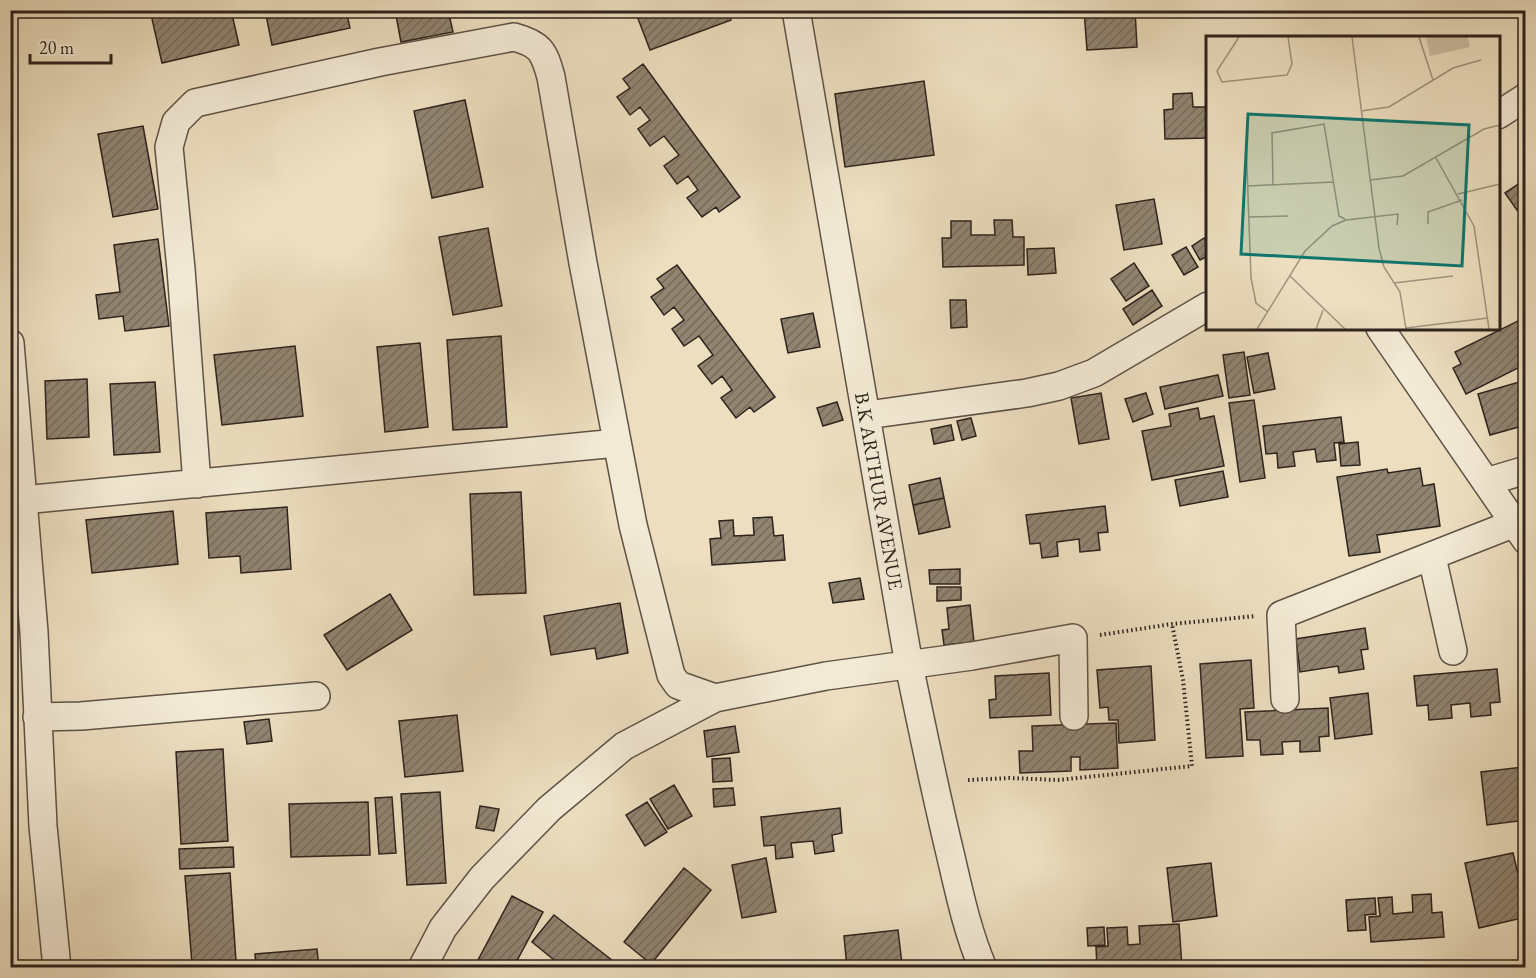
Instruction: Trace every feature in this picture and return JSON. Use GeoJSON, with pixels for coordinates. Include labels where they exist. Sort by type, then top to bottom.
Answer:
{"type":"FeatureCollection","features":[{"type":"Feature","properties":{"kind":"street","name":"B.K ARTHUR AVENUE"},"geometry":{"type":"LineString","coordinates":[[796,10],[909,665],[954,871],[976,951],[983,968]]}},
{"type":"Feature","properties":{"kind":"street"},"geometry":{"type":"LineString","coordinates":[[197,484],[181,269],[169,147],[176,122],[195,103],[380,62],[514,37],[528,41],[540,48],[547,61],[582,263],[633,525],[671,675],[678,685],[715,698]]}},
{"type":"Feature","properties":{"kind":"street"},"geometry":{"type":"LineString","coordinates":[[1500,114],[1526,97]]}},
{"type":"Feature","properties":{"kind":"street"},"geometry":{"type":"LineString","coordinates":[[867,415],[1027,393],[1059,386],[1094,373],[1206,307]]}},
{"type":"Feature","properties":{"kind":"street"},"geometry":{"type":"LineString","coordinates":[[1285,699],[1281,615],[1432,557],[1520,531],[1381,330]]}},
{"type":"Feature","properties":{"kind":"street"},"geometry":{"type":"LineString","coordinates":[[10,343],[34,632],[43,826],[57,968]]}},
{"type":"Feature","properties":{"kind":"street"},"geometry":{"type":"LineString","coordinates":[[23,500],[617,443]]}},
{"type":"Feature","properties":{"kind":"street"},"geometry":{"type":"LineString","coordinates":[[1486,482],[1526,470]]}},
{"type":"Feature","properties":{"kind":"street"},"geometry":{"type":"LineString","coordinates":[[1432,557],[1453,651]]}},
{"type":"Feature","properties":{"kind":"street"},"geometry":{"type":"LineString","coordinates":[[422,968],[443,928],[482,878],[549,810],[624,746],[715,698],[826,676],[1073,638],[1074,716]]}},
{"type":"Feature","properties":{"kind":"street"},"geometry":{"type":"LineString","coordinates":[[37,717],[316,696]]}},
{"type":"Feature","properties":{"kind":"path"},"geometry":{"type":"LineString","coordinates":[[1073,638],[1172,624],[1281,615]]}},
{"type":"Feature","properties":{"kind":"path"},"geometry":{"type":"LineString","coordinates":[[968,780],[1009,778],[1058,780],[1192,766],[1183,680],[1172,624]]}},
{"type":"Feature","properties":{"kind":"building"},"geometry":{"type":"Polygon","coordinates":[[[150,10],[231,10],[239,45],[162,63],[150,10]]]}},
{"type":"Feature","properties":{"kind":"building"},"geometry":{"type":"Polygon","coordinates":[[[265,10],[346,10],[350,28],[272,45],[265,10]]]}},
{"type":"Feature","properties":{"kind":"building"},"geometry":{"type":"Polygon","coordinates":[[[395,10],[448,10],[453,32],[401,42],[395,10]]]}},
{"type":"Feature","properties":{"kind":"building"},"geometry":{"type":"Polygon","coordinates":[[[652,10],[727,10],[731,20],[650,50],[637,16],[652,10]]]}},
{"type":"Feature","properties":{"kind":"building"},"geometry":{"type":"Polygon","coordinates":[[[1084,10],[1135,10],[1137,47],[1087,50],[1084,10]]]}},
{"type":"Feature","properties":{"kind":"building"},"geometry":{"type":"Polygon","coordinates":[[[643,64],[740,197],[719,212],[716,207],[702,217],[687,198],[698,190],[688,176],[677,184],[664,166],[679,155],[664,136],[650,146],[638,129],[650,120],[640,107],[630,115],[617,97],[630,88],[623,79],[643,64]]]}},
{"type":"Feature","properties":{"kind":"building"},"geometry":{"type":"Polygon","coordinates":[[[924,81],[934,155],[845,167],[835,94],[924,81]]]}},
{"type":"Feature","properties":{"kind":"building"},"geometry":{"type":"Polygon","coordinates":[[[1192,93],[1193,107],[1206,107],[1206,138],[1165,139],[1164,110],[1173,109],[1173,94],[1192,93]]]}},
{"type":"Feature","properties":{"kind":"building"},"geometry":{"type":"Polygon","coordinates":[[[465,100],[483,187],[432,198],[414,111],[465,100]]]}},
{"type":"Feature","properties":{"kind":"building"},"geometry":{"type":"Polygon","coordinates":[[[143,126],[158,209],[113,217],[98,134],[143,126]]]}},
{"type":"Feature","properties":{"kind":"building"},"geometry":{"type":"Polygon","coordinates":[[[1526,179],[1526,223],[1505,193],[1526,179]]]}},
{"type":"Feature","properties":{"kind":"building"},"geometry":{"type":"Polygon","coordinates":[[[1154,199],[1162,244],[1124,250],[1116,205],[1154,199]]]}},
{"type":"Feature","properties":{"kind":"building"},"geometry":{"type":"Polygon","coordinates":[[[994,220],[1012,220],[1013,237],[1024,237],[1024,265],[943,267],[942,238],[951,238],[951,221],[971,221],[971,235],[995,235],[994,220]]]}},
{"type":"Feature","properties":{"kind":"building"},"geometry":{"type":"Polygon","coordinates":[[[488,228],[502,306],[453,315],[439,237],[488,228]]]}},
{"type":"Feature","properties":{"kind":"building"},"geometry":{"type":"Polygon","coordinates":[[[1204,238],[1206,257],[1200,260],[1192,246],[1204,238]]]}},
{"type":"Feature","properties":{"kind":"building"},"geometry":{"type":"Polygon","coordinates":[[[158,239],[169,326],[125,331],[123,316],[99,319],[96,295],[120,292],[114,245],[158,239]]]}},
{"type":"Feature","properties":{"kind":"building"},"geometry":{"type":"Polygon","coordinates":[[[1186,247],[1198,267],[1184,275],[1172,255],[1186,247]]]}},
{"type":"Feature","properties":{"kind":"building"},"geometry":{"type":"Polygon","coordinates":[[[1054,248],[1056,273],[1028,275],[1027,249],[1054,248]]]}},
{"type":"Feature","properties":{"kind":"building"},"geometry":{"type":"Polygon","coordinates":[[[1134,263],[1149,286],[1126,301],[1111,279],[1134,263]]]}},
{"type":"Feature","properties":{"kind":"building"},"geometry":{"type":"Polygon","coordinates":[[[677,265],[775,397],[754,412],[750,407],[736,418],[721,398],[732,390],[722,376],[712,384],[698,366],[713,355],[699,336],[684,346],[672,329],[684,320],[674,307],[664,315],[651,297],[664,288],[657,279],[677,265]]]}},
{"type":"Feature","properties":{"kind":"building"},"geometry":{"type":"Polygon","coordinates":[[[1152,290],[1162,306],[1133,325],[1123,309],[1152,290]]]}},
{"type":"Feature","properties":{"kind":"building"},"geometry":{"type":"Polygon","coordinates":[[[950,300],[966,300],[967,327],[951,328],[950,300]]]}},
{"type":"Feature","properties":{"kind":"building"},"geometry":{"type":"Polygon","coordinates":[[[813,313],[820,347],[788,353],[781,319],[813,313]]]}},
{"type":"Feature","properties":{"kind":"building"},"geometry":{"type":"Polygon","coordinates":[[[1526,317],[1526,364],[1466,394],[1453,368],[1461,364],[1455,352],[1526,317]]]}},
{"type":"Feature","properties":{"kind":"building"},"geometry":{"type":"Polygon","coordinates":[[[501,336],[507,427],[453,430],[447,340],[501,336]]]}},
{"type":"Feature","properties":{"kind":"building"},"geometry":{"type":"Polygon","coordinates":[[[420,343],[428,427],[385,432],[377,347],[420,343]]]}},
{"type":"Feature","properties":{"kind":"building"},"geometry":{"type":"Polygon","coordinates":[[[295,346],[303,416],[222,425],[214,355],[295,346]]]}},
{"type":"Feature","properties":{"kind":"building"},"geometry":{"type":"Polygon","coordinates":[[[1244,352],[1250,395],[1229,398],[1223,355],[1244,352]]]}},
{"type":"Feature","properties":{"kind":"building"},"geometry":{"type":"Polygon","coordinates":[[[1268,353],[1275,389],[1254,393],[1247,357],[1268,353]]]}},
{"type":"Feature","properties":{"kind":"building"},"geometry":{"type":"Polygon","coordinates":[[[1218,375],[1223,396],[1165,409],[1160,387],[1218,375]]]}},
{"type":"Feature","properties":{"kind":"building"},"geometry":{"type":"Polygon","coordinates":[[[87,379],[89,437],[47,439],[45,381],[87,379]]]}},
{"type":"Feature","properties":{"kind":"building"},"geometry":{"type":"Polygon","coordinates":[[[1526,380],[1526,425],[1490,435],[1478,394],[1526,380]]]}},
{"type":"Feature","properties":{"kind":"building"},"geometry":{"type":"Polygon","coordinates":[[[155,382],[160,452],[114,455],[110,384],[155,382]]]}},
{"type":"Feature","properties":{"kind":"building"},"geometry":{"type":"Polygon","coordinates":[[[1101,393],[1109,439],[1079,444],[1071,398],[1101,393]]]}},
{"type":"Feature","properties":{"kind":"building"},"geometry":{"type":"Polygon","coordinates":[[[1146,393],[1153,414],[1133,422],[1125,399],[1146,393]]]}},
{"type":"Feature","properties":{"kind":"building"},"geometry":{"type":"Polygon","coordinates":[[[1254,400],[1265,478],[1240,482],[1229,403],[1254,400]]]}},
{"type":"Feature","properties":{"kind":"building"},"geometry":{"type":"Polygon","coordinates":[[[837,402],[843,420],[823,426],[817,408],[837,402]]]}},
{"type":"Feature","properties":{"kind":"building"},"geometry":{"type":"Polygon","coordinates":[[[1198,408],[1200,419],[1214,416],[1224,466],[1152,480],[1142,431],[1171,426],[1169,414],[1198,408]]]}},
{"type":"Feature","properties":{"kind":"building"},"geometry":{"type":"Polygon","coordinates":[[[1341,417],[1344,442],[1334,443],[1336,460],[1317,462],[1315,449],[1293,452],[1295,466],[1278,468],[1277,453],[1266,454],[1263,426],[1341,417]]]}},
{"type":"Feature","properties":{"kind":"building"},"geometry":{"type":"Polygon","coordinates":[[[971,418],[976,436],[962,440],[957,421],[971,418]]]}},
{"type":"Feature","properties":{"kind":"building"},"geometry":{"type":"Polygon","coordinates":[[[951,425],[954,440],[934,444],[931,429],[951,425]]]}},
{"type":"Feature","properties":{"kind":"building"},"geometry":{"type":"Polygon","coordinates":[[[1358,442],[1360,465],[1341,466],[1339,444],[1358,442]]]}},
{"type":"Feature","properties":{"kind":"building"},"geometry":{"type":"Polygon","coordinates":[[[1420,468],[1423,486],[1434,484],[1440,526],[1377,535],[1380,552],[1349,556],[1337,477],[1387,469],[1388,473],[1420,468]]]}},
{"type":"Feature","properties":{"kind":"building"},"geometry":{"type":"Polygon","coordinates":[[[1223,471],[1228,497],[1180,506],[1175,480],[1223,471]]]}},
{"type":"Feature","properties":{"kind":"building"},"geometry":{"type":"Polygon","coordinates":[[[940,478],[944,498],[913,505],[909,485],[940,478]]]}},
{"type":"Feature","properties":{"kind":"building"},"geometry":{"type":"Polygon","coordinates":[[[521,492],[526,593],[474,595],[470,494],[521,492]]]}},
{"type":"Feature","properties":{"kind":"building"},"geometry":{"type":"Polygon","coordinates":[[[944,498],[950,527],[919,534],[913,505],[944,498]]]}},
{"type":"Feature","properties":{"kind":"building"},"geometry":{"type":"Polygon","coordinates":[[[1105,506],[1108,532],[1098,533],[1100,550],[1080,552],[1079,539],[1057,542],[1058,556],[1042,558],[1040,543],[1030,544],[1026,515],[1105,506]]]}},
{"type":"Feature","properties":{"kind":"building"},"geometry":{"type":"Polygon","coordinates":[[[287,507],[291,569],[241,573],[240,556],[209,558],[206,513],[287,507]]]}},
{"type":"Feature","properties":{"kind":"building"},"geometry":{"type":"Polygon","coordinates":[[[173,511],[178,564],[92,573],[86,520],[173,511]]]}},
{"type":"Feature","properties":{"kind":"building"},"geometry":{"type":"Polygon","coordinates":[[[772,517],[774,536],[783,535],[785,560],[712,565],[710,539],[721,538],[719,521],[733,520],[734,536],[754,535],[753,518],[772,517]]]}},
{"type":"Feature","properties":{"kind":"building"},"geometry":{"type":"Polygon","coordinates":[[[960,569],[960,584],[930,584],[929,570],[960,569]]]}},
{"type":"Feature","properties":{"kind":"building"},"geometry":{"type":"Polygon","coordinates":[[[860,578],[864,599],[833,603],[829,583],[860,578]]]}},
{"type":"Feature","properties":{"kind":"building"},"geometry":{"type":"Polygon","coordinates":[[[937,587],[961,587],[961,600],[937,601],[937,587]]]}},
{"type":"Feature","properties":{"kind":"building"},"geometry":{"type":"Polygon","coordinates":[[[390,594],[412,630],[347,670],[324,635],[390,594]]]}},
{"type":"Feature","properties":{"kind":"building"},"geometry":{"type":"Polygon","coordinates":[[[620,603],[628,653],[597,659],[595,648],[551,655],[544,616],[620,603]]]}},
{"type":"Feature","properties":{"kind":"building"},"geometry":{"type":"Polygon","coordinates":[[[970,605],[974,642],[944,645],[942,630],[949,629],[947,608],[970,605]]]}},
{"type":"Feature","properties":{"kind":"building"},"geometry":{"type":"Polygon","coordinates":[[[1365,628],[1368,649],[1361,650],[1364,669],[1339,673],[1338,666],[1300,672],[1296,639],[1365,628]]]}},
{"type":"Feature","properties":{"kind":"building"},"geometry":{"type":"Polygon","coordinates":[[[10,655],[14,655],[15,689],[10,689],[10,655]]]}},
{"type":"Feature","properties":{"kind":"building"},"geometry":{"type":"Polygon","coordinates":[[[1251,660],[1254,708],[1240,709],[1243,756],[1206,758],[1200,664],[1251,660]]]}},
{"type":"Feature","properties":{"kind":"building"},"geometry":{"type":"Polygon","coordinates":[[[1151,666],[1155,740],[1119,743],[1118,720],[1109,720],[1108,707],[1100,708],[1097,670],[1151,666]]]}},
{"type":"Feature","properties":{"kind":"building"},"geometry":{"type":"Polygon","coordinates":[[[1497,669],[1500,702],[1490,703],[1491,715],[1471,717],[1470,703],[1451,705],[1452,718],[1429,720],[1428,705],[1417,706],[1414,676],[1497,669]]]}},
{"type":"Feature","properties":{"kind":"building"},"geometry":{"type":"Polygon","coordinates":[[[1049,673],[1051,715],[990,718],[989,700],[996,699],[995,676],[1049,673]]]}},
{"type":"Feature","properties":{"kind":"building"},"geometry":{"type":"Polygon","coordinates":[[[1368,693],[1372,734],[1335,739],[1330,698],[1368,693]]]}},
{"type":"Feature","properties":{"kind":"building"},"geometry":{"type":"Polygon","coordinates":[[[1328,708],[1329,736],[1319,737],[1320,751],[1300,752],[1300,741],[1282,742],[1283,754],[1261,755],[1260,740],[1247,740],[1245,712],[1328,708]]]}},
{"type":"Feature","properties":{"kind":"building"},"geometry":{"type":"Polygon","coordinates":[[[457,715],[463,771],[405,777],[399,721],[457,715]]]}},
{"type":"Feature","properties":{"kind":"building"},"geometry":{"type":"Polygon","coordinates":[[[269,719],[272,741],[247,744],[244,722],[269,719]]]}},
{"type":"Feature","properties":{"kind":"building"},"geometry":{"type":"Polygon","coordinates":[[[1116,723],[1118,768],[1080,770],[1080,757],[1071,757],[1071,771],[1020,773],[1019,751],[1033,751],[1032,726],[1116,723]]]}},
{"type":"Feature","properties":{"kind":"building"},"geometry":{"type":"Polygon","coordinates":[[[735,726],[739,752],[707,757],[704,731],[735,726]]]}},
{"type":"Feature","properties":{"kind":"building"},"geometry":{"type":"Polygon","coordinates":[[[223,749],[228,841],[181,844],[176,752],[223,749]]]}},
{"type":"Feature","properties":{"kind":"building"},"geometry":{"type":"Polygon","coordinates":[[[730,758],[732,781],[713,782],[712,759],[730,758]]]}},
{"type":"Feature","properties":{"kind":"building"},"geometry":{"type":"Polygon","coordinates":[[[1523,767],[1526,820],[1487,825],[1481,772],[1523,767]]]}},
{"type":"Feature","properties":{"kind":"building"},"geometry":{"type":"Polygon","coordinates":[[[674,785],[692,816],[668,829],[650,799],[674,785]]]}},
{"type":"Feature","properties":{"kind":"building"},"geometry":{"type":"Polygon","coordinates":[[[733,788],[735,805],[714,807],[713,789],[733,788]]]}},
{"type":"Feature","properties":{"kind":"building"},"geometry":{"type":"Polygon","coordinates":[[[440,792],[446,883],[407,885],[401,794],[440,792]]]}},
{"type":"Feature","properties":{"kind":"building"},"geometry":{"type":"Polygon","coordinates":[[[392,797],[396,853],[379,854],[375,798],[392,797]]]}},
{"type":"Feature","properties":{"kind":"building"},"geometry":{"type":"Polygon","coordinates":[[[368,802],[370,855],[291,857],[289,804],[368,802]]]}},
{"type":"Feature","properties":{"kind":"building"},"geometry":{"type":"Polygon","coordinates":[[[647,802],[667,832],[645,846],[626,815],[647,802]]]}},
{"type":"Feature","properties":{"kind":"building"},"geometry":{"type":"Polygon","coordinates":[[[480,806],[499,809],[494,831],[476,828],[480,806]]]}},
{"type":"Feature","properties":{"kind":"building"},"geometry":{"type":"Polygon","coordinates":[[[840,808],[842,833],[832,835],[834,851],[815,854],[813,841],[791,843],[793,857],[776,859],[775,845],[764,846],[761,817],[840,808]]]}},
{"type":"Feature","properties":{"kind":"building"},"geometry":{"type":"Polygon","coordinates":[[[233,847],[234,867],[180,869],[179,849],[233,847]]]}},
{"type":"Feature","properties":{"kind":"building"},"geometry":{"type":"Polygon","coordinates":[[[1513,853],[1526,917],[1479,928],[1465,863],[1513,853]]]}},
{"type":"Feature","properties":{"kind":"building"},"geometry":{"type":"Polygon","coordinates":[[[766,858],[776,912],[742,918],[732,865],[766,858]]]}},
{"type":"Feature","properties":{"kind":"building"},"geometry":{"type":"Polygon","coordinates":[[[1211,863],[1217,916],[1173,922],[1167,868],[1211,863]]]}},
{"type":"Feature","properties":{"kind":"building"},"geometry":{"type":"Polygon","coordinates":[[[684,868],[711,890],[651,964],[624,942],[684,868]]]}},
{"type":"Feature","properties":{"kind":"building"},"geometry":{"type":"Polygon","coordinates":[[[230,873],[236,961],[192,964],[185,876],[230,873]]]}},
{"type":"Feature","properties":{"kind":"building"},"geometry":{"type":"Polygon","coordinates":[[[1431,894],[1432,913],[1442,912],[1444,937],[1371,942],[1369,917],[1380,916],[1378,898],[1392,897],[1393,914],[1413,912],[1412,895],[1431,894]]]}},
{"type":"Feature","properties":{"kind":"building"},"geometry":{"type":"Polygon","coordinates":[[[512,896],[543,912],[513,968],[493,968],[478,960],[512,896]]]}},
{"type":"Feature","properties":{"kind":"building"},"geometry":{"type":"Polygon","coordinates":[[[1375,898],[1376,914],[1365,915],[1366,930],[1348,931],[1346,900],[1375,898]]]}},
{"type":"Feature","properties":{"kind":"building"},"geometry":{"type":"Polygon","coordinates":[[[554,915],[622,968],[564,968],[532,942],[554,915]]]}},
{"type":"Feature","properties":{"kind":"building"},"geometry":{"type":"Polygon","coordinates":[[[1179,924],[1182,967],[1097,968],[1096,947],[1108,946],[1107,928],[1127,927],[1128,945],[1140,944],[1139,926],[1179,924]]]}},
{"type":"Feature","properties":{"kind":"building"},"geometry":{"type":"Polygon","coordinates":[[[1104,927],[1105,945],[1088,946],[1087,928],[1104,927]]]}},
{"type":"Feature","properties":{"kind":"building"},"geometry":{"type":"Polygon","coordinates":[[[898,930],[902,964],[847,968],[844,936],[898,930]]]}},
{"type":"Feature","properties":{"kind":"building"},"geometry":{"type":"Polygon","coordinates":[[[317,949],[319,968],[256,968],[255,954],[317,949]]]}}]}
